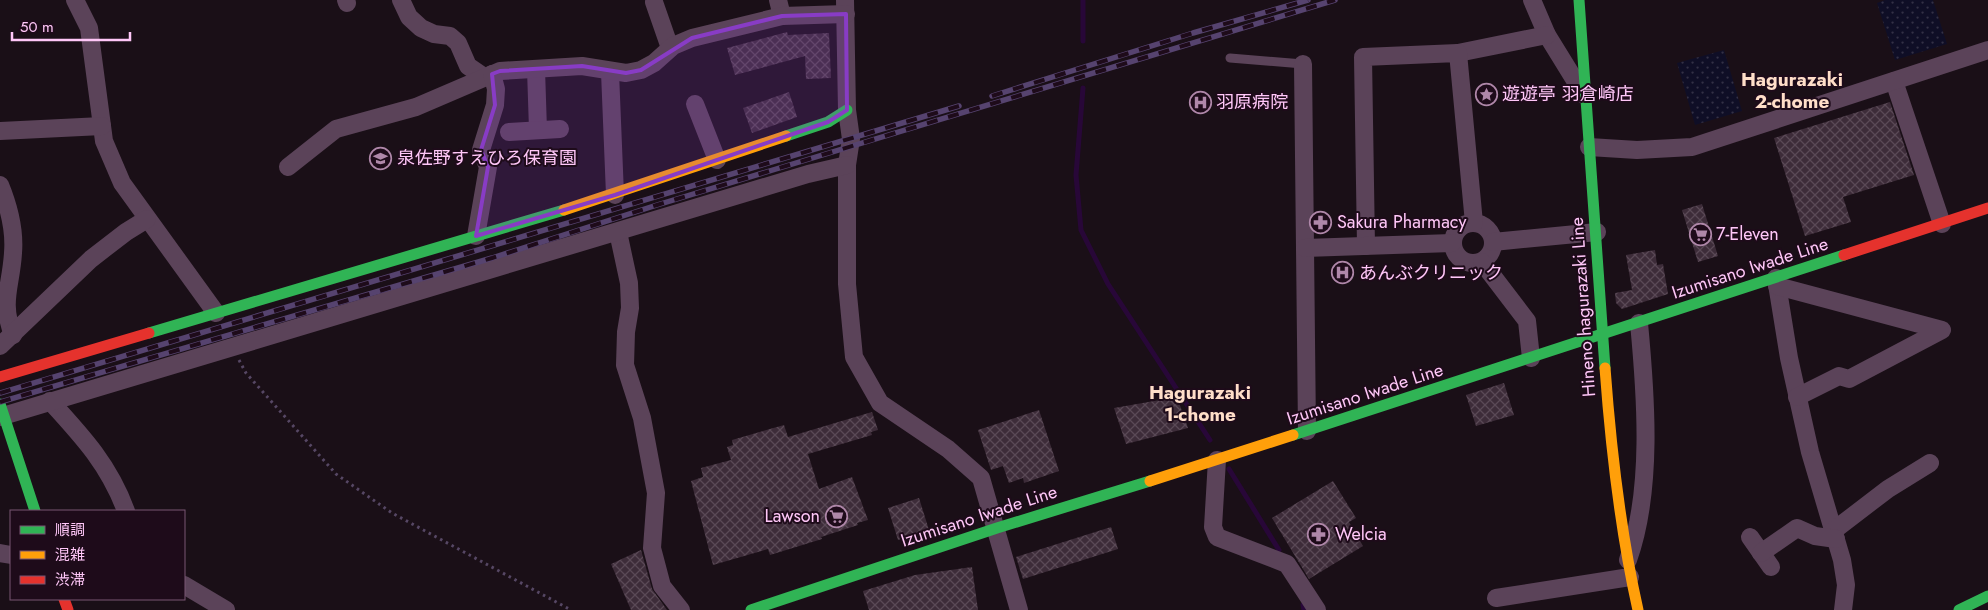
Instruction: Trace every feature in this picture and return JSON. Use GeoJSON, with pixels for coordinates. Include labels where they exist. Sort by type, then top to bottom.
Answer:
{"type":"FeatureCollection","features":[{"type":"Feature","properties":{"kind":"main road","name":"Hineno hagurazaki Line"},"geometry":{"type":"LineString","coordinates":[[1579,0],[1610,440],[1629,570],[1638,610]]}},
{"type":"Feature","properties":{"kind":"main road"},"geometry":{"type":"LineString","coordinates":[[0,377],[615,195],[828,122],[846,110]]}},
{"type":"Feature","properties":{"kind":"main road","name":"Izumisano Iwade Line"},"geometry":{"type":"LineString","coordinates":[[751,610],[997,528],[1217,460],[1639,323],[1776,282],[1988,208]]}},
{"type":"Feature","properties":{"kind":"main road"},"geometry":{"type":"LineString","coordinates":[[1,412],[35,510]]}},
{"type":"Feature","properties":{"kind":"main road"},"geometry":{"type":"LineString","coordinates":[[1959,610],[1988,596]]}},
{"type":"Feature","properties":{"kind":"street"},"geometry":{"type":"LineString","coordinates":[[75,0],[89,28],[104,141],[122,183],[216,312]]}},
{"type":"Feature","properties":{"kind":"street"},"geometry":{"type":"LineString","coordinates":[[401,0],[409,18],[421,28],[434,34],[450,36],[458,43],[468,66],[488,76],[496,89],[495,105],[481,150],[488,166],[476,236]]}},
{"type":"Feature","properties":{"kind":"street"},"geometry":{"type":"LineString","coordinates":[[1532,0],[1547,35],[1586,98]]}},
{"type":"Feature","properties":{"kind":"street"},"geometry":{"type":"LineString","coordinates":[[654,2],[670,48]]}},
{"type":"Feature","properties":{"kind":"street"},"geometry":{"type":"LineString","coordinates":[[288,167],[336,129],[416,107],[500,71],[582,66],[610,72],[626,73],[641,70],[654,63],[670,48],[692,38],[780,8],[846,7],[846,110],[851,139],[847,165],[847,284],[854,357],[880,404],[948,449],[981,478],[997,528],[1019,610]]}},
{"type":"Feature","properties":{"kind":"street"},"geometry":{"type":"LineString","coordinates":[[1366,246],[1363,57],[1458,52],[1547,35]]}},
{"type":"Feature","properties":{"kind":"street"},"geometry":{"type":"LineString","coordinates":[[1589,147],[1637,150],[1692,147],[1988,50]]}},
{"type":"Feature","properties":{"kind":"street"},"geometry":{"type":"LineString","coordinates":[[1458,52],[1474,223]]}},
{"type":"Feature","properties":{"kind":"street"},"geometry":{"type":"LineString","coordinates":[[1303,64],[1307,431]]}},
{"type":"Feature","properties":{"kind":"street"},"geometry":{"type":"LineString","coordinates":[[536,68],[538,130]]}},
{"type":"Feature","properties":{"kind":"street"},"geometry":{"type":"LineString","coordinates":[[610,72],[615,195]]}},
{"type":"Feature","properties":{"kind":"street"},"geometry":{"type":"LineString","coordinates":[[1894,80],[1942,224]]}},
{"type":"Feature","properties":{"kind":"street"},"geometry":{"type":"LineString","coordinates":[[695,104],[717,160]]}},
{"type":"Feature","properties":{"kind":"street"},"geometry":{"type":"LineString","coordinates":[[0,131],[12,132],[102,126]]}},
{"type":"Feature","properties":{"kind":"street"},"geometry":{"type":"LineString","coordinates":[[509,132],[560,129]]}},
{"type":"Feature","properties":{"kind":"street"},"geometry":{"type":"LineString","coordinates":[[1,412],[50,402],[847,165]]}},
{"type":"Feature","properties":{"kind":"street"},"geometry":{"type":"LineString","coordinates":[[0,185],[12,218],[14,238],[4,306],[6,340]]}},
{"type":"Feature","properties":{"kind":"street"},"geometry":{"type":"LineString","coordinates":[[6,340],[91,259],[126,232],[147,219]]}},
{"type":"Feature","properties":{"kind":"street"},"geometry":{"type":"LineString","coordinates":[[1474,223],[1486,227],[1493,242],[1492,252],[1482,262],[1476,264],[1462,261],[1454,250],[1452,243],[1454,236],[1461,226],[1474,223]]}},
{"type":"Feature","properties":{"kind":"street"},"geometry":{"type":"LineString","coordinates":[[618,232],[628,283],[630,308],[626,332],[625,365],[642,418],[656,493],[652,548],[662,586],[681,610]]}},
{"type":"Feature","properties":{"kind":"street"},"geometry":{"type":"LineString","coordinates":[[1493,242],[1596,232]]}},
{"type":"Feature","properties":{"kind":"street"},"geometry":{"type":"LineString","coordinates":[[1305,248],[1452,243]]}},
{"type":"Feature","properties":{"kind":"street"},"geometry":{"type":"LineString","coordinates":[[1482,262],[1527,321],[1531,358]]}},
{"type":"Feature","properties":{"kind":"street"},"geometry":{"type":"LineString","coordinates":[[1797,397],[1839,376],[1849,379],[1942,330],[1776,282],[1797,397],[1846,585],[1844,610]]}},
{"type":"Feature","properties":{"kind":"street"},"geometry":{"type":"LineString","coordinates":[[1496,598],[1629,570],[1642,509],[1646,391],[1639,323]]}},
{"type":"Feature","properties":{"kind":"street"},"geometry":{"type":"LineString","coordinates":[[50,402],[98,455],[116,485],[126,510]]}},
{"type":"Feature","properties":{"kind":"street"},"geometry":{"type":"LineString","coordinates":[[1217,460],[1213,527],[1217,537],[1287,564],[1317,610]]}},
{"type":"Feature","properties":{"kind":"street"},"geometry":{"type":"LineString","coordinates":[[1761,552],[1797,528],[1815,536],[1834,535],[1888,490],[1930,463]]}},
{"type":"Feature","properties":{"kind":"street"},"geometry":{"type":"LineString","coordinates":[[1750,537],[1771,567]]}},
{"type":"Feature","properties":{"kind":"street"},"geometry":{"type":"LineString","coordinates":[[185,586],[226,610]]}},
{"type":"Feature","properties":{"kind":"lane"},"geometry":{"type":"LineString","coordinates":[[1230,58],[1303,64]]}},
{"type":"Feature","properties":{"kind":"path"},"geometry":{"type":"LineString","coordinates":[[233,347],[246,373],[336,474],[392,513],[571,610]]}},
{"type":"Feature","properties":{"kind":"highlighted area"},"geometry":{"type":"Polygon","coordinates":[[[846,14],[847,110],[828,122],[615,195],[476,236],[488,167],[481,150],[495,105],[492,74],[500,71],[582,66],[626,73],[641,70],[692,38],[782,16],[846,14]]]}},
{"type":"Feature","properties":{"kind":"shaded area"},"geometry":{"type":"Polygon","coordinates":[[[1885,0],[1933,0],[1947,44],[1895,60],[1877,3],[1885,0]]]}},
{"type":"Feature","properties":{"kind":"shaded area"},"geometry":{"type":"Polygon","coordinates":[[[1724,50],[1742,111],[1695,125],[1677,63],[1724,50]]]}},
{"type":"Feature","properties":{"kind":"building"},"geometry":{"type":"Polygon","coordinates":[[[787,32],[788,35],[829,33],[831,78],[806,79],[805,56],[735,75],[727,48],[787,32]]]}},
{"type":"Feature","properties":{"kind":"building"},"geometry":{"type":"Polygon","coordinates":[[[789,92],[797,117],[752,133],[743,108],[789,92]]]}},
{"type":"Feature","properties":{"kind":"building"},"geometry":{"type":"Polygon","coordinates":[[[1890,102],[1914,175],[1843,197],[1851,222],[1805,236],[1774,138],[1890,102]]]}},
{"type":"Feature","properties":{"kind":"building"},"geometry":{"type":"Polygon","coordinates":[[[1702,204],[1718,256],[1698,262],[1682,210],[1702,204]]]}},
{"type":"Feature","properties":{"kind":"building"},"geometry":{"type":"Polygon","coordinates":[[[1655,250],[1657,265],[1663,264],[1668,294],[1622,309],[1616,303],[1615,293],[1632,290],[1626,255],[1655,250]]]}},
{"type":"Feature","properties":{"kind":"building"},"geometry":{"type":"Polygon","coordinates":[[[1504,383],[1514,415],[1476,426],[1466,395],[1504,383]]]}},
{"type":"Feature","properties":{"kind":"building"},"geometry":{"type":"Polygon","coordinates":[[[1177,397],[1188,428],[1126,444],[1114,408],[1177,397]]]}},
{"type":"Feature","properties":{"kind":"building"},"geometry":{"type":"Polygon","coordinates":[[[1039,410],[1059,471],[1024,483],[1023,478],[1009,483],[1003,466],[991,470],[978,430],[1039,410]]]}},
{"type":"Feature","properties":{"kind":"building"},"geometry":{"type":"Polygon","coordinates":[[[872,412],[878,430],[871,432],[872,435],[808,454],[819,489],[852,477],[868,520],[821,537],[822,539],[770,555],[768,549],[713,565],[691,481],[703,477],[701,468],[731,460],[727,447],[733,445],[732,440],[784,425],[788,437],[872,412]]]}},
{"type":"Feature","properties":{"kind":"building","name":"Welcia"},"geometry":{"type":"Polygon","coordinates":[[[1333,481],[1356,518],[1349,522],[1363,546],[1309,579],[1272,518],[1333,481]]]}},
{"type":"Feature","properties":{"kind":"building"},"geometry":{"type":"Polygon","coordinates":[[[919,498],[929,530],[898,540],[888,508],[919,498]]]}},
{"type":"Feature","properties":{"kind":"building"},"geometry":{"type":"Polygon","coordinates":[[[1111,527],[1118,549],[1023,579],[1016,557],[1111,527]]]}},
{"type":"Feature","properties":{"kind":"building"},"geometry":{"type":"Polygon","coordinates":[[[641,550],[652,589],[667,610],[631,610],[611,564],[641,550]]]}},
{"type":"Feature","properties":{"kind":"building"},"geometry":{"type":"Polygon","coordinates":[[[972,567],[978,610],[869,610],[863,591],[915,575],[972,567]]]}},
{"type":"Feature","properties":{"kind":"waterway"},"geometry":{"type":"LineString","coordinates":[[1083,0],[1083,41]]}},
{"type":"Feature","properties":{"kind":"waterway"},"geometry":{"type":"LineString","coordinates":[[1083,88],[1076,175],[1081,230],[1108,284],[1210,440]]}},
{"type":"Feature","properties":{"kind":"waterway"},"geometry":{"type":"LineString","coordinates":[[1229,469],[1279,550]]}},
{"type":"Feature","properties":{"kind":"waterway"},"geometry":{"type":"LineString","coordinates":[[1303,605],[1304,610]]}},
{"type":"Feature","properties":{"kind":"railway"},"geometry":{"type":"LineString","coordinates":[[992,96],[1193,33],[1308,0]]}},
{"type":"Feature","properties":{"kind":"railway"},"geometry":{"type":"LineString","coordinates":[[0,402],[492,258],[657,205],[1335,0]]}},
{"type":"Feature","properties":{"kind":"railway"},"geometry":{"type":"LineString","coordinates":[[0,393],[959,106]]}},
{"type":"Feature","properties":{"kind":"traffic: fast"},"geometry":{"type":"LineString","coordinates":[[1579,0],[1605,368]]}},
{"type":"Feature","properties":{"kind":"traffic: fast"},"geometry":{"type":"LineString","coordinates":[[786,136],[828,122],[847,110]]}},
{"type":"Feature","properties":{"kind":"traffic: fast"},"geometry":{"type":"LineString","coordinates":[[149,333],[564,210]]}},
{"type":"Feature","properties":{"kind":"traffic: fast"},"geometry":{"type":"LineString","coordinates":[[1293,435],[1844,255]]}},
{"type":"Feature","properties":{"kind":"traffic: fast"},"geometry":{"type":"LineString","coordinates":[[0,404],[35,510]]}},
{"type":"Feature","properties":{"kind":"traffic: fast"},"geometry":{"type":"LineString","coordinates":[[751,610],[997,528],[1150,481]]}},
{"type":"Feature","properties":{"kind":"traffic: fast"},"geometry":{"type":"LineString","coordinates":[[1959,610],[1988,596]]}},
{"type":"Feature","properties":{"kind":"traffic: slow"},"geometry":{"type":"LineString","coordinates":[[564,210],[786,136]]}},
{"type":"Feature","properties":{"kind":"traffic: slow"},"geometry":{"type":"LineString","coordinates":[[1605,368],[1617,490],[1638,610]]}},
{"type":"Feature","properties":{"kind":"traffic: slow"},"geometry":{"type":"LineString","coordinates":[[1150,481],[1293,435]]}},
{"type":"Feature","properties":{"kind":"traffic: jam"},"geometry":{"type":"LineString","coordinates":[[1844,255],[1988,208]]}},
{"type":"Feature","properties":{"kind":"traffic: jam"},"geometry":{"type":"LineString","coordinates":[[0,377],[149,333]]}},
{"type":"Feature","properties":{"kind":"traffic: jam"},"geometry":{"type":"LineString","coordinates":[[64,600],[68,610]]}},
{"type":"Feature","properties":{"kind":"place","name":"遊遊亭 羽倉崎店"},"geometry":{"type":"Point","coordinates":[1486,94]}},
{"type":"Feature","properties":{"kind":"place","name":"羽原病院"},"geometry":{"type":"Point","coordinates":[1200,102]}},
{"type":"Feature","properties":{"kind":"place","name":"泉佐野すえひろ保育園"},"geometry":{"type":"Point","coordinates":[381,158]}},
{"type":"Feature","properties":{"kind":"place","name":"Sakura Pharmacy"},"geometry":{"type":"Point","coordinates":[1321,222]}},
{"type":"Feature","properties":{"kind":"place","name":"7-Eleven"},"geometry":{"type":"Point","coordinates":[1700,234]}},
{"type":"Feature","properties":{"kind":"place","name":"あんぶクリニック"},"geometry":{"type":"Point","coordinates":[1343,273]}},
{"type":"Feature","properties":{"kind":"place","name":"Lawson"},"geometry":{"type":"Point","coordinates":[836,516]}},
{"type":"Feature","properties":{"kind":"place","name":"Welcia"},"geometry":{"type":"Point","coordinates":[1319,534]}},
{"type":"Feature","properties":{"kind":"district","name":"Hagurazaki 2-chome"},"geometry":{"type":"Point","coordinates":[1792,90]}},
{"type":"Feature","properties":{"kind":"district","name":"Hagurazaki 1-chome"},"geometry":{"type":"Point","coordinates":[1200,403]}}]}
